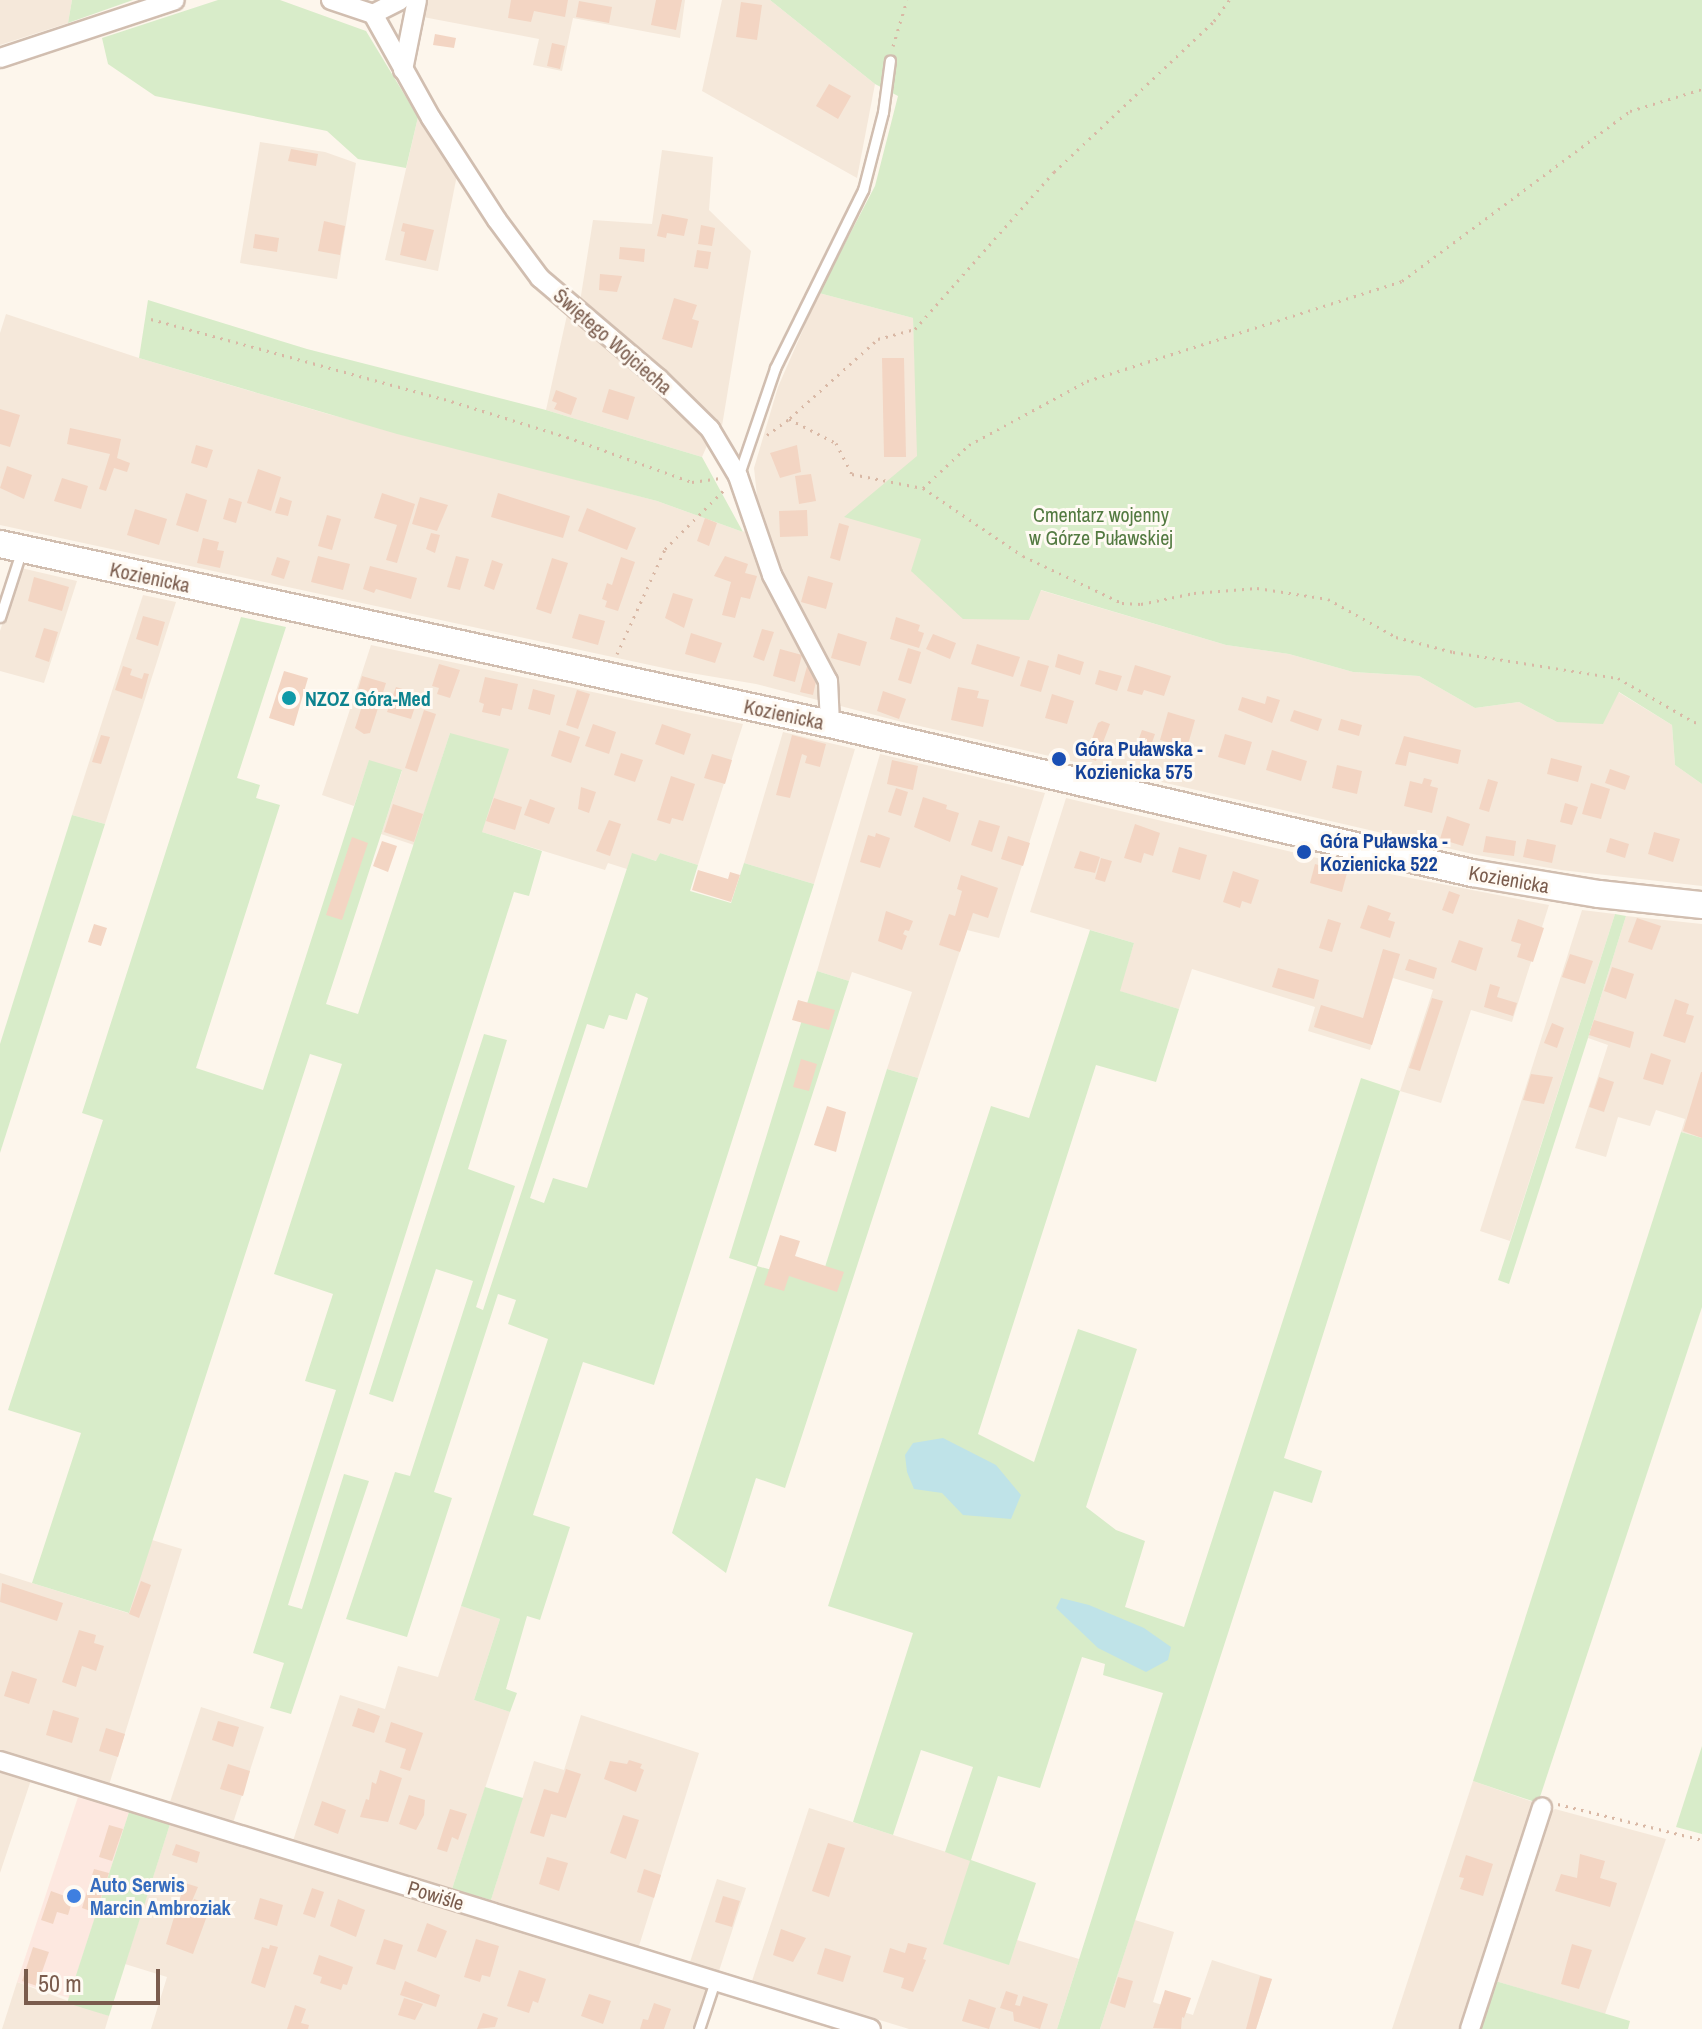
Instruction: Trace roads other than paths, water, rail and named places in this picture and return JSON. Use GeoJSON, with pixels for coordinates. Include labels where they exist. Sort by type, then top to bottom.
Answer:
{"type":"FeatureCollection","features":[{"type":"Feature","properties":{"kind":"main road","name":"Kozienicka"},"geometry":{"type":"LineString","coordinates":[[11,546],[830,724],[1367,850],[1566,889],[1702,905]]}},
{"type":"Feature","properties":{"kind":"street"},"geometry":{"type":"LineString","coordinates":[[0,58],[175,0]]}},
{"type":"Feature","properties":{"kind":"street"},"geometry":{"type":"LineString","coordinates":[[331,0],[373,14],[400,0]]}},
{"type":"Feature","properties":{"kind":"street"},"geometry":{"type":"LineString","coordinates":[[403,70],[417,0]]}},
{"type":"Feature","properties":{"kind":"street","name":"Świętego Wojciecha"},"geometry":{"type":"LineString","coordinates":[[373,14],[403,70],[497,220],[540,278],[658,378],[710,429],[738,476],[772,575],[828,681],[830,724]]}},
{"type":"Feature","properties":{"kind":"street","name":"Powiśle"},"geometry":{"type":"LineString","coordinates":[[0,1761],[871,2029]]}},
{"type":"Feature","properties":{"kind":"street"},"geometry":{"type":"LineString","coordinates":[[1470,2029],[1542,1807]]}},
{"type":"Feature","properties":{"kind":"lane"},"geometry":{"type":"LineString","coordinates":[[738,476],[775,368],[863,190],[883,112],[890,60]]}},
{"type":"Feature","properties":{"kind":"lane"},"geometry":{"type":"LineString","coordinates":[[0,617],[11,546]]}},
{"type":"Feature","properties":{"kind":"lane"},"geometry":{"type":"LineString","coordinates":[[699,2029],[715,1981]]}},
{"type":"Feature","properties":{"kind":"water"},"geometry":{"type":"Polygon","coordinates":[[[943,1438],[996,1465],[1021,1495],[1011,1519],[963,1515],[942,1493],[914,1489],[907,1472],[905,1455],[913,1443],[943,1438]]]}},
{"type":"Feature","properties":{"kind":"water"},"geometry":{"type":"Polygon","coordinates":[[[1061,1598],[1089,1605],[1144,1628],[1171,1647],[1168,1660],[1146,1672],[1098,1648],[1056,1608],[1061,1598]]]}},
{"type":"Feature","properties":{"kind":"place","name":"NZOZ Góra-Med"},"geometry":{"type":"Point","coordinates":[289,698]}},
{"type":"Feature","properties":{"kind":"place","name":"Góra Puławska - Kozienicka 575"},"geometry":{"type":"Point","coordinates":[1059,759]}},
{"type":"Feature","properties":{"kind":"place","name":"Góra Puławska - Kozienicka 522"},"geometry":{"type":"Point","coordinates":[1304,852]}},
{"type":"Feature","properties":{"kind":"place","name":"Auto Serwis Marcin Ambroziak"},"geometry":{"type":"Point","coordinates":[74,1896]}},
{"type":"Feature","properties":{"kind":"park label","name":"Cmentarz wojenny w Górze Puławskiej"},"geometry":{"type":"Point","coordinates":[1101,526]}}]}
